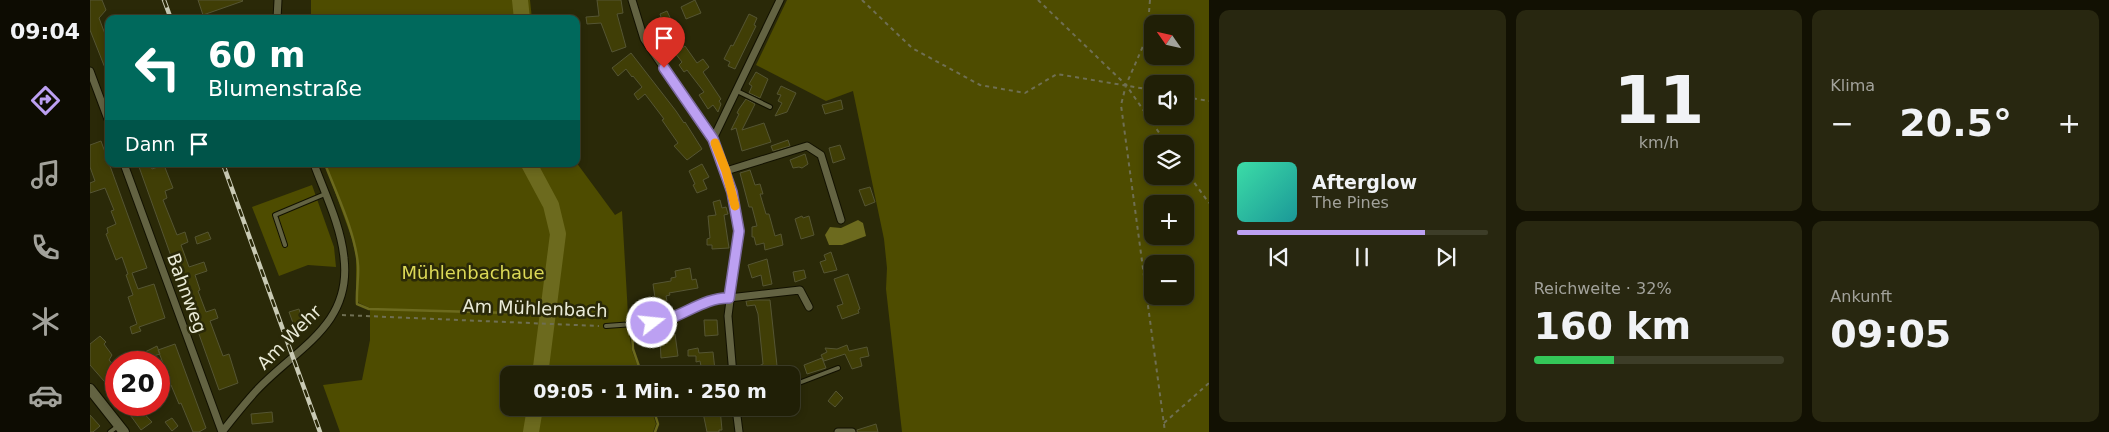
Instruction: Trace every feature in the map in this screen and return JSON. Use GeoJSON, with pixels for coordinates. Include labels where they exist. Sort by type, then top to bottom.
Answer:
{"type":"FeatureCollection","features":[{"type":"Feature","properties":{"kind":"street"},"geometry":{"type":"LineString","coordinates":[[277,15],[278,0]]}},
{"type":"Feature","properties":{"kind":"street"},"geometry":{"type":"LineString","coordinates":[[632,0],[644,39],[713,139],[732,192],[739,231],[728,316],[732,366]]}},
{"type":"Feature","properties":{"kind":"street"},"geometry":{"type":"LineString","coordinates":[[713,139],[780,0]]}},
{"type":"Feature","properties":{"kind":"street"},"geometry":{"type":"LineString","coordinates":[[90,71],[105,111]]}},
{"type":"Feature","properties":{"kind":"street"},"geometry":{"type":"LineString","coordinates":[[726,171],[807,146],[821,155],[841,220]]}},
{"type":"Feature","properties":{"kind":"street","name":"Bahnweg"},"geometry":{"type":"LineString","coordinates":[[125,167],[222,432]]}},
{"type":"Feature","properties":{"kind":"street","name":"Am Wehr"},"geometry":{"type":"LineString","coordinates":[[222,432],[256,391],[325,328],[334,315],[345,284],[344,258],[339,234],[315,167]]}},
{"type":"Feature","properties":{"kind":"street"},"geometry":{"type":"LineString","coordinates":[[729,298],[800,290],[809,307]]}},
{"type":"Feature","properties":{"kind":"street"},"geometry":{"type":"LineString","coordinates":[[90,390],[122,429]]}},
{"type":"Feature","properties":{"kind":"street"},"geometry":{"type":"LineString","coordinates":[[737,416],[739,432]]}},
{"type":"Feature","properties":{"kind":"street"},"geometry":{"type":"LineString","coordinates":[[838,432],[852,432]]}},
{"type":"Feature","properties":{"kind":"lane"},"geometry":{"type":"LineString","coordinates":[[737,91],[770,107]]}},
{"type":"Feature","properties":{"kind":"lane"},"geometry":{"type":"LineString","coordinates":[[285,245],[274,215],[325,194]]}},
{"type":"Feature","properties":{"kind":"lane","name":"Am Mühlenbach"},"geometry":{"type":"LineString","coordinates":[[606,326],[662,322],[716,298],[729,298]]}},
{"type":"Feature","properties":{"kind":"lane"},"geometry":{"type":"LineString","coordinates":[[800,383],[838,368]]}},
{"type":"Feature","properties":{"kind":"lane"},"geometry":{"type":"LineString","coordinates":[[110,432],[122,429]]}},
{"type":"Feature","properties":{"kind":"path"},"geometry":{"type":"LineString","coordinates":[[862,0],[912,48],[980,85],[1025,93],[1057,74],[1144,88]]}},
{"type":"Feature","properties":{"kind":"path"},"geometry":{"type":"LineString","coordinates":[[1038,0],[1126,85],[1161,135]]}},
{"type":"Feature","properties":{"kind":"path"},"geometry":{"type":"LineString","coordinates":[[1150,0],[1148,37],[1126,85],[1121,105],[1165,432]]}},
{"type":"Feature","properties":{"kind":"path"},"geometry":{"type":"LineString","coordinates":[[1194,98],[1209,101]]}},
{"type":"Feature","properties":{"kind":"path"},"geometry":{"type":"LineString","coordinates":[[1194,182],[1209,203]]}},
{"type":"Feature","properties":{"kind":"path","name":"Am Mühlenbach"},"geometry":{"type":"LineString","coordinates":[[334,315],[529,321],[606,326]]}},
{"type":"Feature","properties":{"kind":"path"},"geometry":{"type":"LineString","coordinates":[[558,330],[559,324]]}},
{"type":"Feature","properties":{"kind":"path"},"geometry":{"type":"LineString","coordinates":[[1164,423],[1209,383]]}},
{"type":"Feature","properties":{"kind":"green space"},"geometry":{"type":"Polygon","coordinates":[[[311,0],[530,0],[532,15],[311,15],[311,0]]]}},
{"type":"Feature","properties":{"kind":"green space"},"geometry":{"type":"Polygon","coordinates":[[[787,0],[1209,0],[1209,432],[902,432],[886,289],[887,268],[884,239],[853,91],[826,101],[756,65],[787,0]]]}},
{"type":"Feature","properties":{"kind":"green space","name":"Mühlenbachaue"},"geometry":{"type":"Polygon","coordinates":[[[326,167],[580,167],[615,215],[622,211],[629,332],[632,351],[638,366],[500,366],[500,416],[654,416],[656,424],[653,432],[340,432],[323,385],[362,380],[370,340],[370,308],[359,303],[356,298],[356,256],[352,239],[326,167]]]}},
{"type":"Feature","properties":{"kind":"green space"},"geometry":{"type":"Polygon","coordinates":[[[312,185],[334,247],[336,267],[308,265],[279,276],[252,207],[312,185]]]}},
{"type":"Feature","properties":{"kind":"shaded area"},"geometry":{"type":"Polygon","coordinates":[[[858,220],[863,223],[866,236],[842,245],[829,245],[825,235],[830,227],[841,228],[858,220]]]}},
{"type":"Feature","properties":{"kind":"building"},"geometry":{"type":"Polygon","coordinates":[[[90,0],[102,0],[106,10],[99,18],[105,34],[105,68],[90,30],[90,0]]]}},
{"type":"Feature","properties":{"kind":"building"},"geometry":{"type":"Polygon","coordinates":[[[198,0],[242,0],[243,1],[203,15],[198,0]]]}},
{"type":"Feature","properties":{"kind":"building"},"geometry":{"type":"Polygon","coordinates":[[[597,0],[621,0],[623,13],[617,14],[626,47],[612,52],[601,23],[587,24],[586,17],[599,16],[597,0]]]}},
{"type":"Feature","properties":{"kind":"building"},"geometry":{"type":"Polygon","coordinates":[[[695,0],[701,13],[686,19],[681,7],[695,0]]]}},
{"type":"Feature","properties":{"kind":"building"},"geometry":{"type":"Polygon","coordinates":[[[667,11],[674,26],[660,32],[655,20],[661,17],[660,14],[667,11]]]}},
{"type":"Feature","properties":{"kind":"building"},"geometry":{"type":"Polygon","coordinates":[[[749,14],[757,18],[754,25],[756,26],[735,69],[728,66],[730,62],[724,59],[731,45],[733,46],[749,14]]]}},
{"type":"Feature","properties":{"kind":"building"},"geometry":{"type":"Polygon","coordinates":[[[685,46],[697,63],[703,59],[709,67],[703,72],[721,99],[718,112],[713,105],[708,109],[699,95],[704,92],[687,70],[684,72],[679,65],[682,62],[675,53],[685,46]]]}},
{"type":"Feature","properties":{"kind":"building"},"geometry":{"type":"Polygon","coordinates":[[[631,53],[685,122],[702,149],[687,160],[674,146],[678,143],[662,120],[664,119],[645,94],[638,100],[634,94],[642,87],[626,69],[618,76],[612,68],[631,53]]]}},
{"type":"Feature","properties":{"kind":"building"},"geometry":{"type":"Polygon","coordinates":[[[756,72],[768,79],[760,98],[749,93],[752,86],[749,84],[756,72]]]}},
{"type":"Feature","properties":{"kind":"building"},"geometry":{"type":"Polygon","coordinates":[[[781,86],[796,93],[787,112],[775,116],[782,103],[778,101],[781,95],[777,94],[781,86]]]}},
{"type":"Feature","properties":{"kind":"building"},"geometry":{"type":"Polygon","coordinates":[[[746,99],[755,104],[742,130],[764,123],[771,142],[742,151],[736,128],[731,130],[739,114],[737,113],[746,99]]]}},
{"type":"Feature","properties":{"kind":"building"},"geometry":{"type":"Polygon","coordinates":[[[841,100],[843,109],[825,114],[822,105],[841,100]]]}},
{"type":"Feature","properties":{"kind":"building"},"geometry":{"type":"Polygon","coordinates":[[[788,140],[790,146],[773,151],[771,146],[788,140]]]}},
{"type":"Feature","properties":{"kind":"building"},"geometry":{"type":"Polygon","coordinates":[[[101,141],[105,152],[105,167],[110,167],[147,268],[132,273],[138,289],[154,284],[165,318],[139,327],[141,331],[132,334],[130,327],[137,324],[128,297],[133,295],[126,275],[128,274],[122,257],[116,260],[106,234],[108,233],[107,228],[116,224],[111,211],[114,210],[105,188],[90,193],[90,183],[95,181],[90,167],[90,145],[101,141]]]}},
{"type":"Feature","properties":{"kind":"building"},"geometry":{"type":"Polygon","coordinates":[[[840,145],[845,159],[833,163],[829,148],[840,145]]]}},
{"type":"Feature","properties":{"kind":"building"},"geometry":{"type":"Polygon","coordinates":[[[805,154],[808,164],[802,168],[793,168],[790,160],[805,154]]]}},
{"type":"Feature","properties":{"kind":"building"},"geometry":{"type":"Polygon","coordinates":[[[702,164],[709,177],[703,180],[707,189],[697,193],[689,171],[702,164]]]}},
{"type":"Feature","properties":{"kind":"building"},"geometry":{"type":"Polygon","coordinates":[[[139,167],[151,167],[152,169],[165,167],[173,188],[165,191],[167,198],[163,200],[177,235],[185,232],[188,242],[181,245],[189,267],[204,262],[207,271],[195,275],[200,290],[198,291],[206,312],[215,309],[218,318],[210,321],[223,356],[229,354],[238,383],[219,390],[139,167]]]}},
{"type":"Feature","properties":{"kind":"building"},"geometry":{"type":"Polygon","coordinates":[[[750,170],[755,185],[760,184],[763,194],[760,194],[766,214],[769,214],[775,236],[781,234],[783,245],[765,250],[764,243],[756,245],[754,237],[752,237],[752,227],[757,226],[752,207],[749,207],[740,173],[750,170]]]}},
{"type":"Feature","properties":{"kind":"building"},"geometry":{"type":"Polygon","coordinates":[[[870,187],[875,202],[865,206],[859,190],[870,187]]]}},
{"type":"Feature","properties":{"kind":"building"},"geometry":{"type":"Polygon","coordinates":[[[720,200],[722,208],[726,207],[728,214],[724,215],[729,248],[712,249],[712,245],[707,245],[707,239],[710,238],[708,216],[716,215],[713,202],[720,200]]]}},
{"type":"Feature","properties":{"kind":"building"},"geometry":{"type":"Polygon","coordinates":[[[802,216],[803,218],[809,216],[814,235],[801,239],[795,219],[802,216]]]}},
{"type":"Feature","properties":{"kind":"building"},"geometry":{"type":"Polygon","coordinates":[[[208,232],[211,239],[197,244],[195,237],[208,232]]]}},
{"type":"Feature","properties":{"kind":"building"},"geometry":{"type":"Polygon","coordinates":[[[831,252],[837,270],[824,273],[820,262],[826,260],[824,255],[831,252]]]}},
{"type":"Feature","properties":{"kind":"building"},"geometry":{"type":"Polygon","coordinates":[[[767,259],[772,284],[763,286],[761,275],[752,278],[748,265],[767,259]]]}},
{"type":"Feature","properties":{"kind":"building"},"geometry":{"type":"Polygon","coordinates":[[[690,268],[692,280],[696,279],[698,288],[669,293],[670,295],[666,296],[667,301],[660,302],[659,297],[655,298],[653,284],[671,281],[671,278],[676,277],[675,271],[690,268]]]}},
{"type":"Feature","properties":{"kind":"building"},"geometry":{"type":"Polygon","coordinates":[[[804,270],[806,278],[795,282],[793,272],[804,270]]]}},
{"type":"Feature","properties":{"kind":"building"},"geometry":{"type":"Polygon","coordinates":[[[848,274],[860,309],[858,310],[859,313],[842,319],[837,306],[843,304],[834,279],[848,274]]]}},
{"type":"Feature","properties":{"kind":"building"},"geometry":{"type":"Polygon","coordinates":[[[770,300],[777,366],[759,366],[763,364],[758,314],[755,305],[747,306],[746,301],[770,300]]]}},
{"type":"Feature","properties":{"kind":"building"},"geometry":{"type":"Polygon","coordinates":[[[299,309],[305,328],[296,331],[289,312],[299,309]]]}},
{"type":"Feature","properties":{"kind":"building"},"geometry":{"type":"Polygon","coordinates":[[[704,320],[717,320],[718,335],[705,336],[704,320]]]}},
{"type":"Feature","properties":{"kind":"building"},"geometry":{"type":"Polygon","coordinates":[[[675,334],[678,356],[661,358],[660,341],[664,341],[663,335],[675,334]]]}},
{"type":"Feature","properties":{"kind":"building"},"geometry":{"type":"Polygon","coordinates":[[[100,336],[106,342],[104,344],[109,351],[105,351],[105,382],[90,365],[90,344],[100,336]]]}},
{"type":"Feature","properties":{"kind":"building"},"geometry":{"type":"Polygon","coordinates":[[[175,344],[206,428],[199,432],[193,432],[181,403],[179,404],[170,385],[170,351],[158,350],[175,344]]]}},
{"type":"Feature","properties":{"kind":"building"},"geometry":{"type":"Polygon","coordinates":[[[847,345],[849,351],[867,347],[869,356],[860,358],[862,366],[852,369],[845,354],[824,361],[821,355],[827,352],[825,348],[837,349],[847,345]]]}},
{"type":"Feature","properties":{"kind":"building"},"geometry":{"type":"Polygon","coordinates":[[[157,346],[159,351],[147,351],[157,346]]]}},
{"type":"Feature","properties":{"kind":"building"},"geometry":{"type":"Polygon","coordinates":[[[698,348],[699,353],[713,352],[715,366],[701,366],[700,361],[696,362],[696,356],[688,356],[688,350],[698,348]]]}},
{"type":"Feature","properties":{"kind":"building"},"geometry":{"type":"Polygon","coordinates":[[[822,358],[826,368],[807,374],[804,365],[822,358]]]}},
{"type":"Feature","properties":{"kind":"building"},"geometry":{"type":"Polygon","coordinates":[[[836,391],[843,398],[835,407],[828,401],[836,391]]]}},
{"type":"Feature","properties":{"kind":"building"},"geometry":{"type":"Polygon","coordinates":[[[272,412],[273,422],[252,424],[251,414],[272,412]]]}},
{"type":"Feature","properties":{"kind":"building"},"geometry":{"type":"Polygon","coordinates":[[[90,415],[100,426],[93,432],[90,432],[90,415]]]}},
{"type":"Feature","properties":{"kind":"building"},"geometry":{"type":"Polygon","coordinates":[[[131,416],[146,416],[152,422],[141,430],[131,416]]]}},
{"type":"Feature","properties":{"kind":"building"},"geometry":{"type":"Polygon","coordinates":[[[704,416],[721,416],[722,430],[719,430],[719,432],[707,432],[704,416]]]}},
{"type":"Feature","properties":{"kind":"building"},"geometry":{"type":"Polygon","coordinates":[[[172,418],[178,426],[172,431],[165,422],[172,418]]]}},
{"type":"Feature","properties":{"kind":"building"},"geometry":{"type":"Polygon","coordinates":[[[876,424],[878,432],[857,432],[857,430],[876,424]]]}},
{"type":"Feature","properties":{"kind":"waterway"},"geometry":{"type":"LineString","coordinates":[[520,0],[522,15]]}},
{"type":"Feature","properties":{"kind":"waterway"},"geometry":{"type":"LineString","coordinates":[[326,167],[345,214],[356,252],[358,270],[357,304],[369,309],[547,314]]}},
{"type":"Feature","properties":{"kind":"waterway"},"geometry":{"type":"LineString","coordinates":[[531,167],[551,205],[558,234],[541,366]]}},
{"type":"Feature","properties":{"kind":"waterway"},"geometry":{"type":"LineString","coordinates":[[632,332],[633,349],[639,366]]}},
{"type":"Feature","properties":{"kind":"waterway"},"geometry":{"type":"LineString","coordinates":[[531,432],[534,416]]}},
{"type":"Feature","properties":{"kind":"waterway"},"geometry":{"type":"LineString","coordinates":[[655,432],[658,424],[656,416]]}},
{"type":"Feature","properties":{"kind":"railway"},"geometry":{"type":"LineString","coordinates":[[164,0],[170,15]]}},
{"type":"Feature","properties":{"kind":"railway"},"geometry":{"type":"LineString","coordinates":[[224,167],[320,432]]}},
{"type":"Feature","properties":{"kind":"slow traffic"},"geometry":{"type":"LineString","coordinates":[[715,143],[726,171],[735,206]]}},
{"type":"Feature","properties":{"kind":"route"},"geometry":{"type":"LineString","coordinates":[[652,323],[662,322],[716,298],[729,298],[739,231],[732,192],[713,139],[664,68]]}}]}
